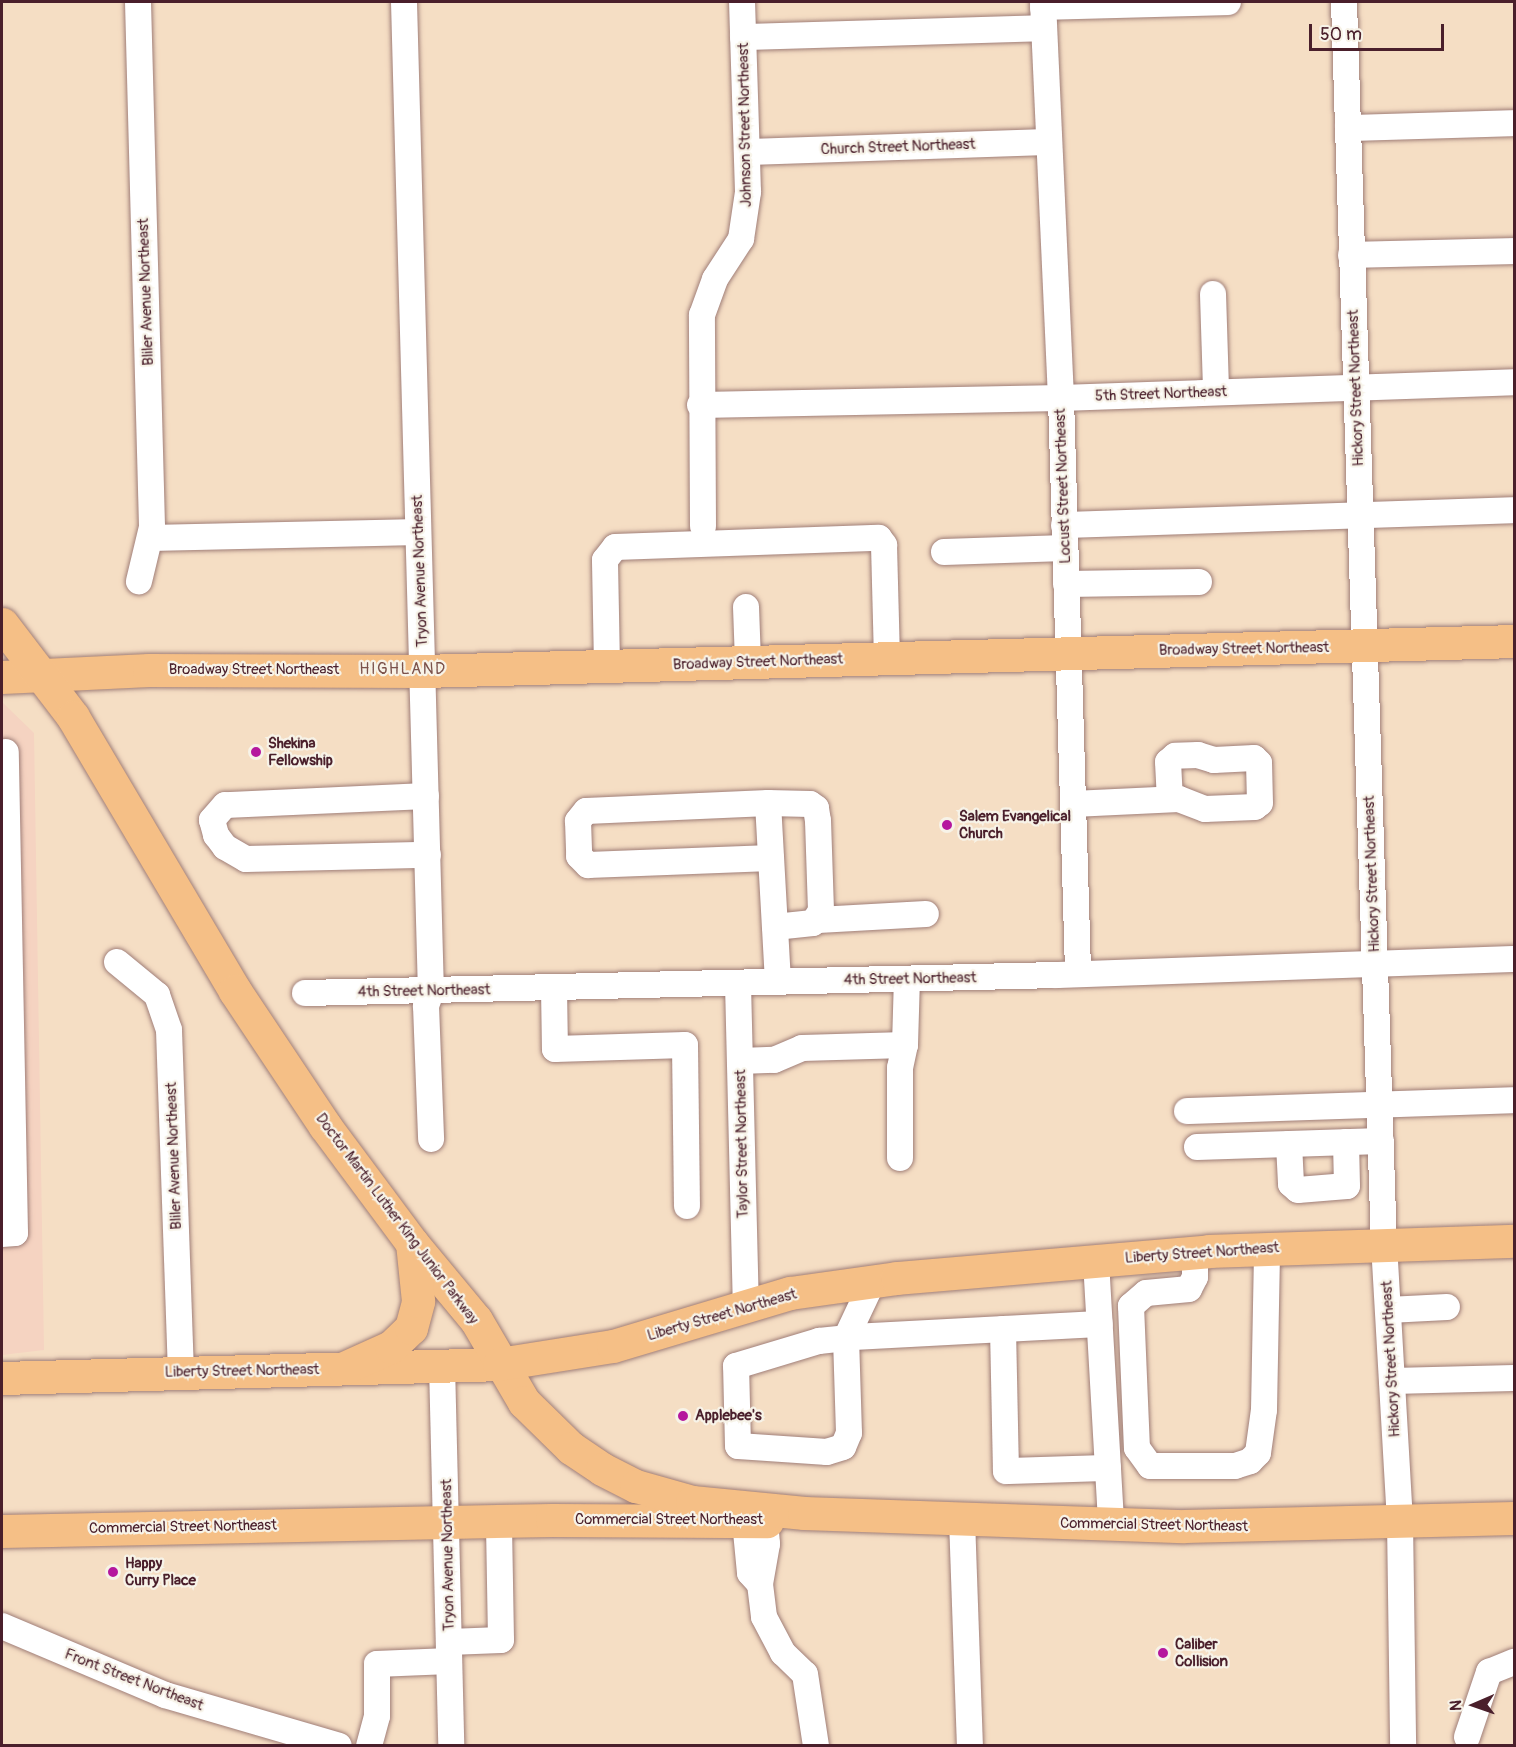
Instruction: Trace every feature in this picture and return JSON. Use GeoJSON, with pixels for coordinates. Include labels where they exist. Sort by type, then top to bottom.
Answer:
{"type":"FeatureCollection","features":[{"type":"Feature","properties":{"kind":"main road","name":"Doctor Martin Luther King Junior Parkway"},"geometry":{"type":"LineString","coordinates":[[2,624],[44,675],[129,808],[235,990],[325,1126],[412,1243],[476,1320],[512,1387],[544,1425],[586,1458],[636,1486],[692,1502],[804,1513]]}},
{"type":"Feature","properties":{"kind":"main road","name":"Broadway Street Northeast"},"geometry":{"type":"LineString","coordinates":[[2,677],[159,670],[422,671],[1515,641]]}},
{"type":"Feature","properties":{"kind":"main road","name":"Liberty Street Northeast"},"geometry":{"type":"LineString","coordinates":[[2,1378],[499,1364],[613,1346],[746,1304],[813,1289],[873,1281],[1195,1252],[1515,1241]]}},
{"type":"Feature","properties":{"kind":"main road"},"geometry":{"type":"LineString","coordinates":[[344,1368],[392,1347],[411,1328],[418,1301],[412,1243]]}},
{"type":"Feature","properties":{"kind":"main road","name":"Commercial Street Northeast"},"geometry":{"type":"LineString","coordinates":[[2,1531],[447,1521],[755,1521],[804,1513],[1111,1524],[1281,1527],[1515,1518]]}},
{"type":"Feature","properties":{"kind":"street","name":"Bliler Avenue Northeast"},"geometry":{"type":"LineString","coordinates":[[138,2],[152,538],[139,580]]}},
{"type":"Feature","properties":{"kind":"street","name":"Tryon Avenue Northeast"},"geometry":{"type":"LineString","coordinates":[[404,2],[428,855],[431,992],[426,1006],[431,1139]]}},
{"type":"Feature","properties":{"kind":"street","name":"Johnson Street Northeast"},"geometry":{"type":"LineString","coordinates":[[703,526],[700,405],[702,315],[715,279],[734,252],[743,231],[748,192],[742,2]]}},
{"type":"Feature","properties":{"kind":"street"},"geometry":{"type":"LineString","coordinates":[[743,37],[1043,12],[1228,2]]}},
{"type":"Feature","properties":{"kind":"street","name":"Hickory Street Northeast"},"geometry":{"type":"LineString","coordinates":[[1344,2],[1384,1244],[1400,1521],[1403,1746]]}},
{"type":"Feature","properties":{"kind":"street","name":"Locust Street Northeast"},"geometry":{"type":"LineString","coordinates":[[1043,12],[1061,398],[1078,972]]}},
{"type":"Feature","properties":{"kind":"street"},"geometry":{"type":"LineString","coordinates":[[1348,128],[1515,123]]}},
{"type":"Feature","properties":{"kind":"street","name":"Church Street Northeast"},"geometry":{"type":"LineString","coordinates":[[747,152],[1049,142]]}},
{"type":"Feature","properties":{"kind":"street"},"geometry":{"type":"LineString","coordinates":[[1351,255],[1515,251]]}},
{"type":"Feature","properties":{"kind":"street"},"geometry":{"type":"LineString","coordinates":[[1213,294],[1216,392]]}},
{"type":"Feature","properties":{"kind":"street","name":"5th Street Northeast"},"geometry":{"type":"LineString","coordinates":[[700,405],[1061,398],[1515,382]]}},
{"type":"Feature","properties":{"kind":"street"},"geometry":{"type":"LineString","coordinates":[[944,552],[1065,536],[1360,514],[1515,510]]}},
{"type":"Feature","properties":{"kind":"street"},"geometry":{"type":"LineString","coordinates":[[152,538],[418,532]]}},
{"type":"Feature","properties":{"kind":"street"},"geometry":{"type":"LineString","coordinates":[[607,666],[605,560],[615,547],[879,538],[884,545],[887,658]]}},
{"type":"Feature","properties":{"kind":"street"},"geometry":{"type":"LineString","coordinates":[[1066,584],[1199,582]]}},
{"type":"Feature","properties":{"kind":"street"},"geometry":{"type":"LineString","coordinates":[[746,607],[748,662]]}},
{"type":"Feature","properties":{"kind":"street"},"geometry":{"type":"LineString","coordinates":[[2,1234],[15,1233],[6,752]]}},
{"type":"Feature","properties":{"kind":"street"},"geometry":{"type":"LineString","coordinates":[[426,796],[225,805],[212,820],[216,835],[225,847],[246,860],[428,855]]}},
{"type":"Feature","properties":{"kind":"street"},"geometry":{"type":"LineString","coordinates":[[1073,804],[1170,799]]}},
{"type":"Feature","properties":{"kind":"street"},"geometry":{"type":"LineString","coordinates":[[771,858],[588,865],[579,856],[578,821],[586,811],[768,803],[810,804],[816,808],[821,911],[818,920]]}},
{"type":"Feature","properties":{"kind":"street"},"geometry":{"type":"LineString","coordinates":[[768,803],[778,982]]}},
{"type":"Feature","properties":{"kind":"street"},"geometry":{"type":"LineString","coordinates":[[775,927],[818,920],[926,914]]}},
{"type":"Feature","properties":{"kind":"street","name":"4th Street Northeast"},"geometry":{"type":"LineString","coordinates":[[306,993],[738,984],[1515,959]]}},
{"type":"Feature","properties":{"kind":"street","name":"Bliler Avenue Northeast"},"geometry":{"type":"LineString","coordinates":[[117,962],[157,995],[169,1030],[181,1372]]}},
{"type":"Feature","properties":{"kind":"street"},"geometry":{"type":"LineString","coordinates":[[900,1158],[900,1068],[905,1045],[907,979]]}},
{"type":"Feature","properties":{"kind":"street","name":"Taylor Street Northeast"},"geometry":{"type":"LineString","coordinates":[[738,984],[746,1304]]}},
{"type":"Feature","properties":{"kind":"street"},"geometry":{"type":"LineString","coordinates":[[554,988],[555,1049],[685,1045],[687,1206]]}},
{"type":"Feature","properties":{"kind":"street"},"geometry":{"type":"LineString","coordinates":[[740,1061],[774,1060],[802,1048],[905,1045]]}},
{"type":"Feature","properties":{"kind":"street"},"geometry":{"type":"LineString","coordinates":[[1187,1111],[1515,1100]]}},
{"type":"Feature","properties":{"kind":"street"},"geometry":{"type":"LineString","coordinates":[[1197,1147],[1381,1141]]}},
{"type":"Feature","properties":{"kind":"street"},"geometry":{"type":"LineString","coordinates":[[1289,1144],[1291,1184],[1298,1190],[1347,1186],[1346,1142]]}},
{"type":"Feature","properties":{"kind":"street"},"geometry":{"type":"LineString","coordinates":[[1195,1252],[1195,1277],[1189,1289],[1146,1293],[1131,1306],[1136,1437],[1142,1460],[1150,1466],[1235,1466],[1250,1461],[1258,1453],[1264,1410],[1267,1249]]}},
{"type":"Feature","properties":{"kind":"street"},"geometry":{"type":"LineString","coordinates":[[1096,1260],[1111,1524]]}},
{"type":"Feature","properties":{"kind":"street"},"geometry":{"type":"LineString","coordinates":[[873,1281],[846,1338],[849,1432],[843,1447],[827,1452],[738,1446],[736,1366],[819,1341],[846,1338],[1100,1324]]}},
{"type":"Feature","properties":{"kind":"street"},"geometry":{"type":"LineString","coordinates":[[1388,1310],[1447,1307]]}},
{"type":"Feature","properties":{"kind":"street"},"geometry":{"type":"LineString","coordinates":[[1003,1329],[1006,1471],[1108,1468]]}},
{"type":"Feature","properties":{"kind":"street","name":"Tryon Avenue Northeast"},"geometry":{"type":"LineString","coordinates":[[442,1365],[451,1746]]}},
{"type":"Feature","properties":{"kind":"street"},"geometry":{"type":"LineString","coordinates":[[1392,1381],[1515,1378]]}},
{"type":"Feature","properties":{"kind":"street"},"geometry":{"type":"LineString","coordinates":[[962,1519],[970,1746]]}},
{"type":"Feature","properties":{"kind":"street"},"geometry":{"type":"LineString","coordinates":[[369,1746],[377,1716],[377,1664],[449,1652],[501,1640],[499,1521]]}},
{"type":"Feature","properties":{"kind":"street"},"geometry":{"type":"LineString","coordinates":[[755,1521],[750,1573],[760,1584],[767,1624],[783,1653],[805,1674],[816,1746]]}},
{"type":"Feature","properties":{"kind":"street","name":"Front Street Northeast"},"geometry":{"type":"LineString","coordinates":[[2,1626],[165,1695],[339,1746]]}},
{"type":"Feature","properties":{"kind":"street"},"geometry":{"type":"LineString","coordinates":[[1467,1737],[1489,1672],[1515,1662]]}},
{"type":"Feature","properties":{"kind":"shaded area"},"geometry":{"type":"Polygon","coordinates":[[[2,702],[34,733],[44,1350],[2,1355],[2,702]]]}},
{"type":"Feature","properties":{"kind":"place","name":"Shekina Fellowship"},"geometry":{"type":"Point","coordinates":[256,752]}},
{"type":"Feature","properties":{"kind":"place","name":"Salem Evangelical Church"},"geometry":{"type":"Point","coordinates":[947,825]}},
{"type":"Feature","properties":{"kind":"place","name":"Applebee's"},"geometry":{"type":"Point","coordinates":[683,1416]}},
{"type":"Feature","properties":{"kind":"place","name":"Happy Curry Place"},"geometry":{"type":"Point","coordinates":[113,1572]}},
{"type":"Feature","properties":{"kind":"place","name":"Caliber Collision"},"geometry":{"type":"Point","coordinates":[1163,1653]}},
{"type":"Feature","properties":{"kind":"district","name":"HIGHLAND"},"geometry":{"type":"Point","coordinates":[403,669]}}]}
